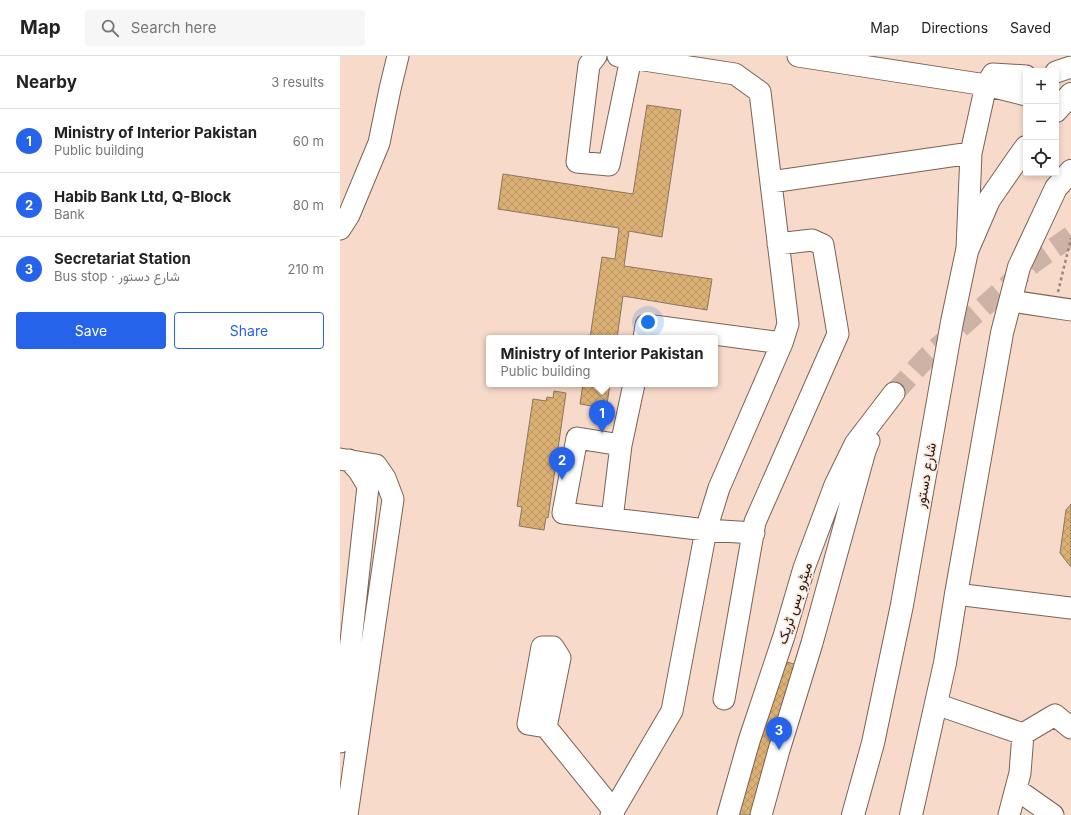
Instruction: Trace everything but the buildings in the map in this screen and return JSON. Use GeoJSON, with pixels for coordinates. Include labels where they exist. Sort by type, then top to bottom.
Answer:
{"type":"FeatureCollection","features":[{"type":"Feature","properties":{"kind":"main road","name":"شارع دستور"},"geometry":{"type":"LineString","coordinates":[[853,815],[873,742],[902,605],[952,322],[967,251],[989,200],[1023,151]]}},
{"type":"Feature","properties":{"kind":"main road"},"geometry":{"type":"LineString","coordinates":[[911,815],[945,663],[1002,333],[1019,267],[1056,188],[1071,171]]}},
{"type":"Feature","properties":{"kind":"street"},"geometry":{"type":"LineString","coordinates":[[340,229],[349,215],[379,143],[398,56]]}},
{"type":"Feature","properties":{"kind":"street"},"geometry":{"type":"LineString","coordinates":[[546,727],[612,813],[672,711],[706,530],[719,488],[782,343],[788,324],[760,92],[735,74],[624,57],[609,166],[577,162],[589,65],[596,56]]}},
{"type":"Feature","properties":{"kind":"street"},"geometry":{"type":"LineString","coordinates":[[798,56],[986,85],[1023,94]]}},
{"type":"Feature","properties":{"kind":"street"},"geometry":{"type":"LineString","coordinates":[[1057,68],[1060,56]]}},
{"type":"Feature","properties":{"kind":"street"},"geometry":{"type":"LineString","coordinates":[[1059,71],[1071,67]]}},
{"type":"Feature","properties":{"kind":"street"},"geometry":{"type":"LineString","coordinates":[[967,251],[971,153],[986,85],[993,74],[1023,76]]}},
{"type":"Feature","properties":{"kind":"street"},"geometry":{"type":"LineString","coordinates":[[771,182],[971,153]]}},
{"type":"Feature","properties":{"kind":"street"},"geometry":{"type":"LineString","coordinates":[[724,699],[756,522],[838,334],[823,245],[812,240],[778,244]]}},
{"type":"Feature","properties":{"kind":"street"},"geometry":{"type":"LineString","coordinates":[[1011,301],[1071,310]]}},
{"type":"Feature","properties":{"kind":"street"},"geometry":{"type":"LineString","coordinates":[[644,335],[646,325],[782,343]]}},
{"type":"Feature","properties":{"kind":"street"},"geometry":{"type":"LineString","coordinates":[[612,518],[621,445],[633,387]]}},
{"type":"Feature","properties":{"kind":"street","name":"میٹرو بس ٹریک"},"geometry":{"type":"LineString","coordinates":[[728,815],[749,741],[804,568],[835,485],[855,444],[890,399],[865,451],[812,643],[779,750],[761,815]]}},
{"type":"Feature","properties":{"kind":"street"},"geometry":{"type":"LineString","coordinates":[[621,445],[577,438],[563,513],[706,530],[754,533]]}},
{"type":"Feature","properties":{"kind":"street"},"geometry":{"type":"LineString","coordinates":[[345,459],[376,465],[385,478],[393,499],[347,815]]}},
{"type":"Feature","properties":{"kind":"street"},"geometry":{"type":"LineString","coordinates":[[340,742],[368,486],[359,472],[345,459]]}},
{"type":"Feature","properties":{"kind":"street"},"geometry":{"type":"LineString","coordinates":[[956,594],[1071,608]]}},
{"type":"Feature","properties":{"kind":"street"},"geometry":{"type":"LineString","coordinates":[[936,704],[1023,734],[1055,715],[1071,728]]}},
{"type":"Feature","properties":{"kind":"street"},"geometry":{"type":"LineString","coordinates":[[1009,815],[1020,773],[1023,734]]}},
{"type":"Feature","properties":{"kind":"street"},"geometry":{"type":"LineString","coordinates":[[1016,789],[1053,815]]}},
{"type":"Feature","properties":{"kind":"path"},"geometry":{"type":"LineString","coordinates":[[1058,294],[1071,238]]}},
{"type":"Feature","properties":{"kind":"tunnel"},"geometry":{"type":"LineString","coordinates":[[894,393],[929,355],[1033,263],[1071,236]]}},
{"type":"Feature","properties":{"kind":"place","name":"Ministry of Interior Pakistan"},"geometry":{"type":"Point","coordinates":[602,433]}},
{"type":"Feature","properties":{"kind":"place","name":"Habib Bank Ltd, Q-Block"},"geometry":{"type":"Point","coordinates":[562,480]}},
{"type":"Feature","properties":{"kind":"place","name":"Secretariat Station"},"geometry":{"type":"Point","coordinates":[779,750]}}]}
